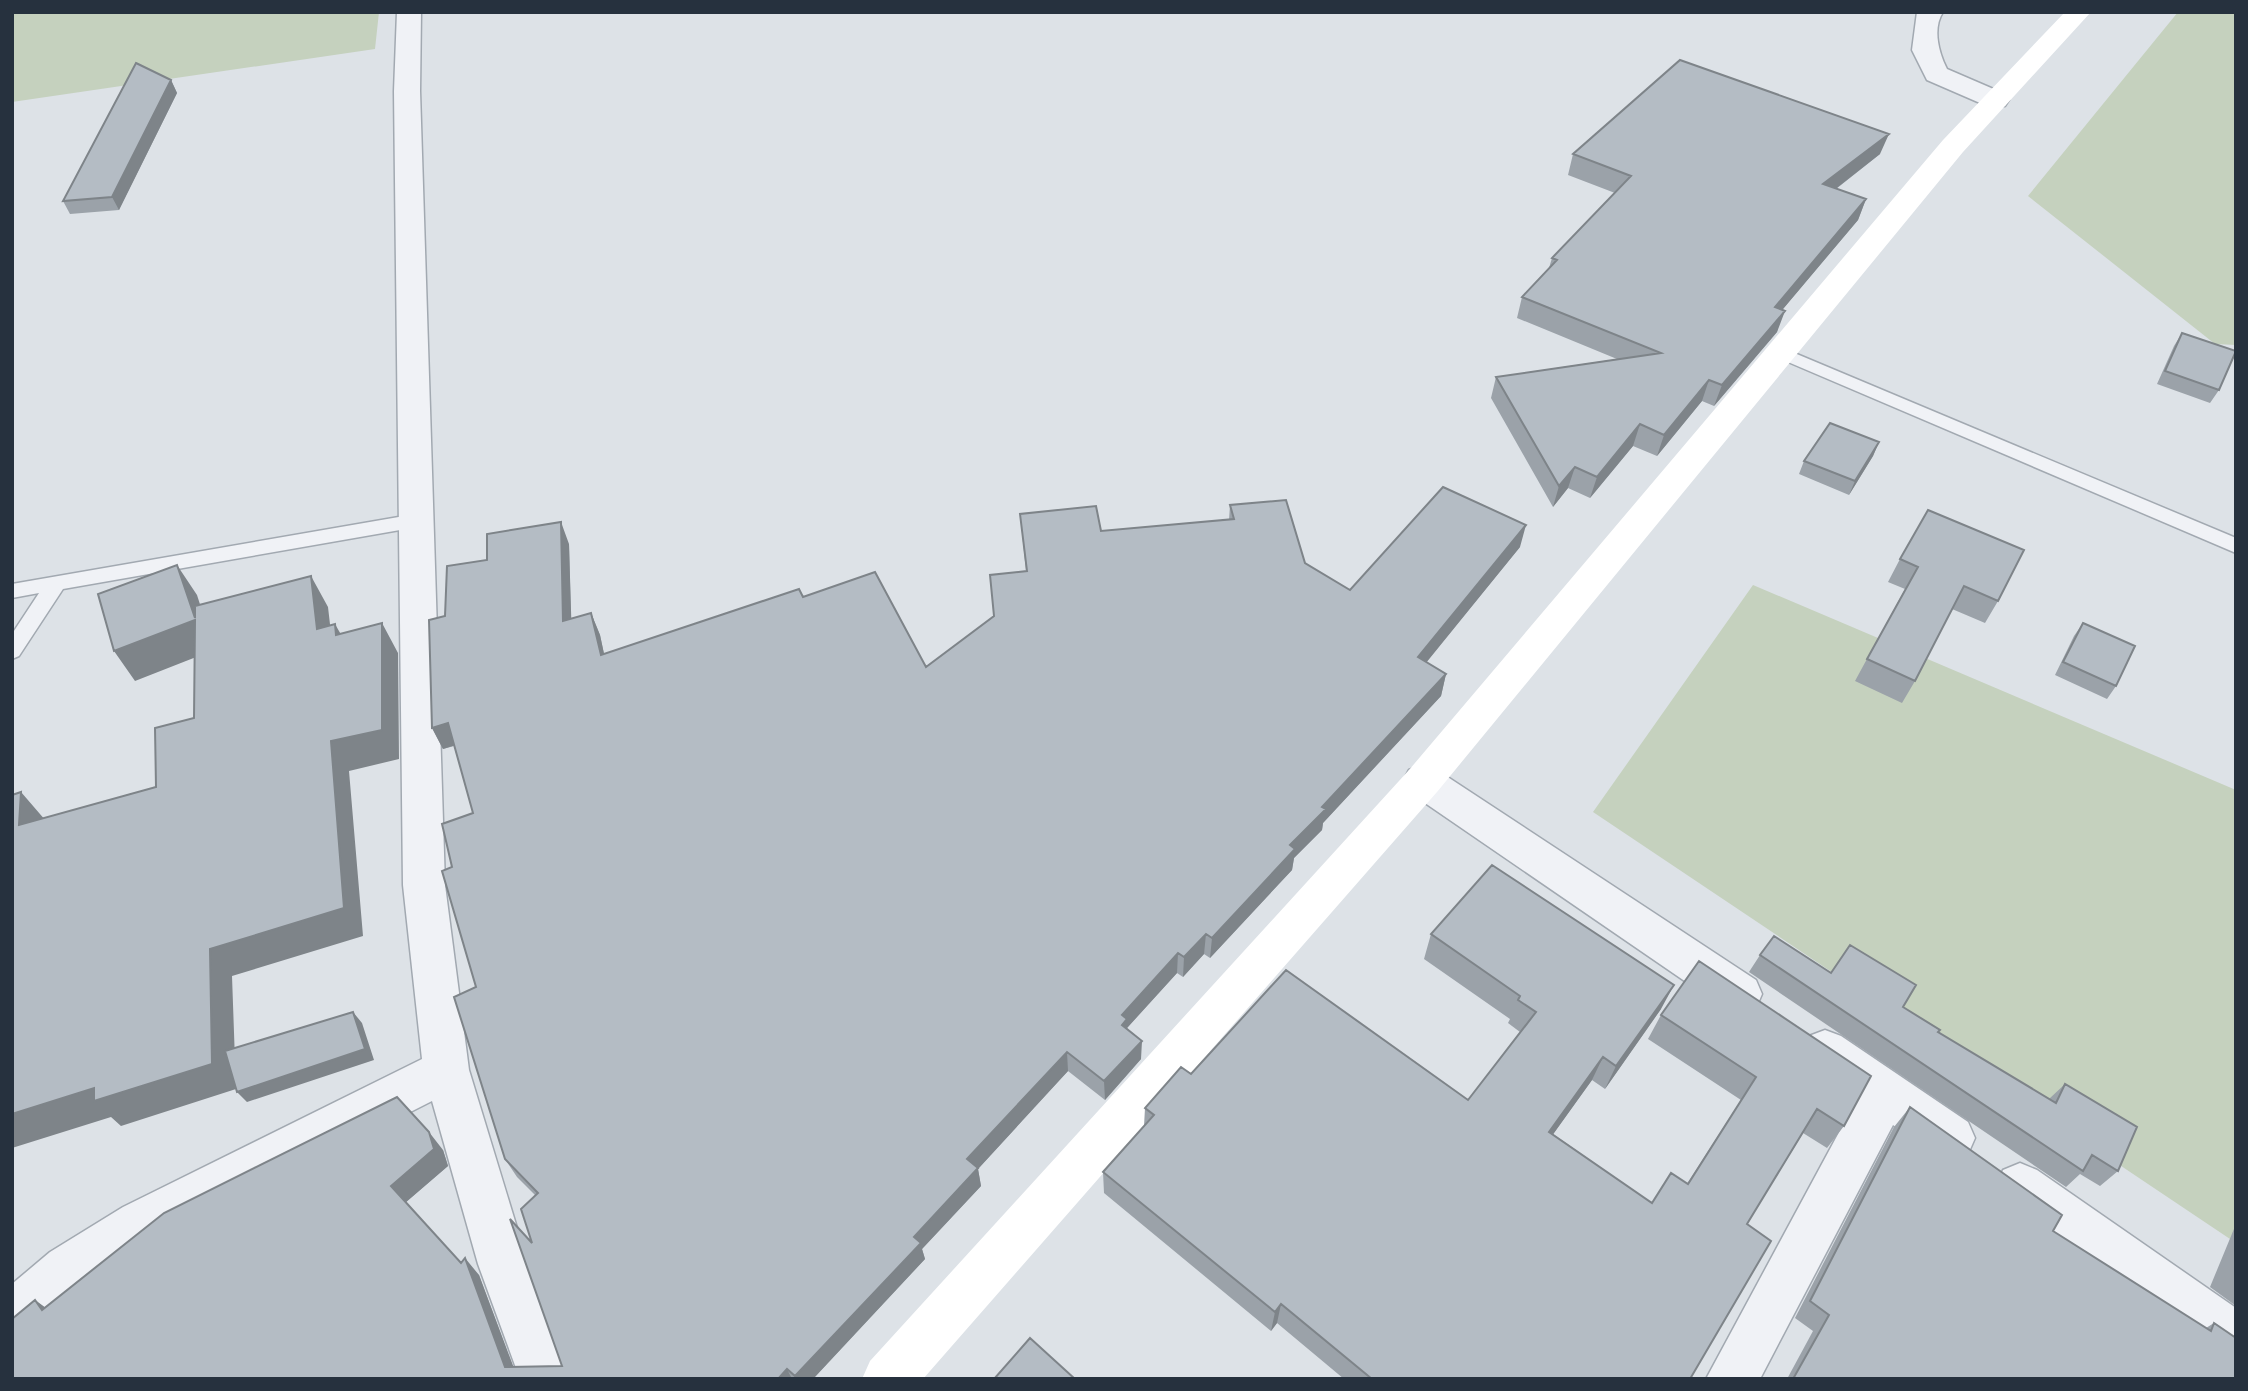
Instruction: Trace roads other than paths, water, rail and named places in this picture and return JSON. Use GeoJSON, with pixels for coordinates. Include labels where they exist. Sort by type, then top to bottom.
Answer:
{"type":"FeatureCollection","features":[{"type":"Feature","properties":{"kind":"street"},"geometry":{"type":"LineString","coordinates":[[409,12],[407,91],[424,886],[446,1070],[503,1264],[546,1379]]}},
{"type":"Feature","properties":{"kind":"street"},"geometry":{"type":"LineString","coordinates":[[1931,12],[1927,16],[1925,50],[1936,74],[1996,100]]}},
{"type":"Feature","properties":{"kind":"street"},"geometry":{"type":"LineString","coordinates":[[888,1379],[1423,781],[1952,146],[2079,12]]}},
{"type":"Feature","properties":{"kind":"street"},"geometry":{"type":"LineString","coordinates":[[1423,781],[1885,1091],[2236,1339]]}},
{"type":"Feature","properties":{"kind":"street"},"geometry":{"type":"LineString","coordinates":[[12,1317],[68,1270],[140,1224],[446,1070]]}},
{"type":"Feature","properties":{"kind":"street"},"geometry":{"type":"LineString","coordinates":[[1732,1379],[1885,1091]]}},
{"type":"Feature","properties":{"kind":"lane"},"geometry":{"type":"LineString","coordinates":[[1780,352],[2236,546]]}},
{"type":"Feature","properties":{"kind":"lane"},"geometry":{"type":"LineString","coordinates":[[12,591],[416,521]]}},
{"type":"Feature","properties":{"kind":"lane"},"geometry":{"type":"LineString","coordinates":[[12,650],[58,581]]}}]}
